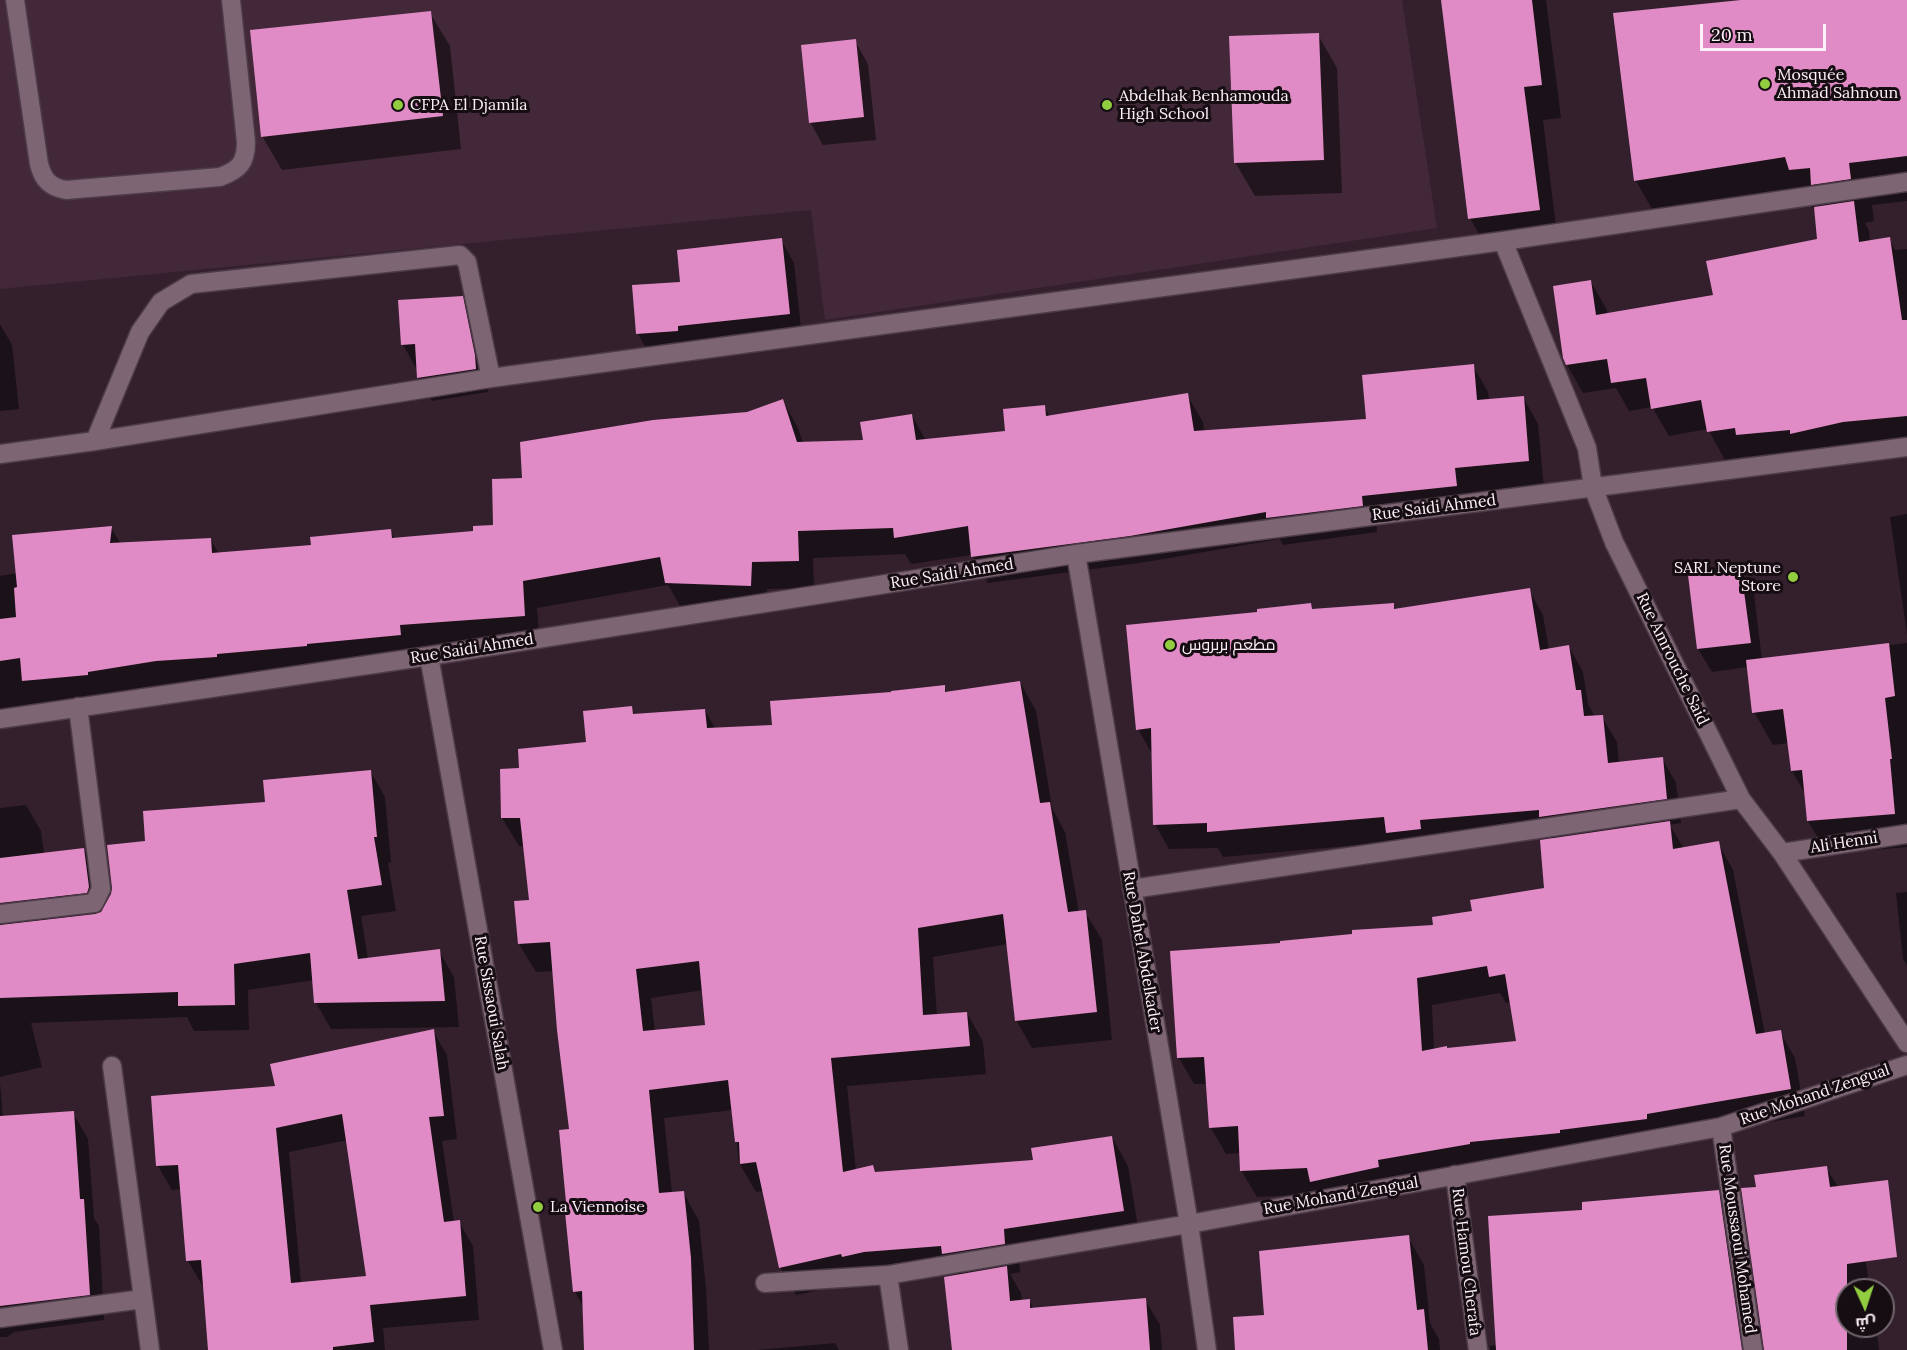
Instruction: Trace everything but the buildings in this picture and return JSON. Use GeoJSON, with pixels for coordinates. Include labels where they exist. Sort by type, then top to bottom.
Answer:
{"type":"FeatureCollection","features":[{"type":"Feature","properties":{"kind":"street"},"geometry":{"type":"LineString","coordinates":[[15,0],[41,174],[56,188],[66,190],[220,177],[231,173],[241,165],[246,154],[246,142],[231,0]]}},
{"type":"Feature","properties":{"kind":"street"},"geometry":{"type":"LineString","coordinates":[[0,454],[491,378],[1503,241],[1907,182]]}},
{"type":"Feature","properties":{"kind":"street","name":"Rue Amrouche Said"},"geometry":{"type":"LineString","coordinates":[[1503,241],[1587,448],[1593,487],[1614,542],[1741,799],[1782,853],[1907,1043]]}},
{"type":"Feature","properties":{"kind":"street"},"geometry":{"type":"LineString","coordinates":[[95,441],[140,332],[161,302],[191,284],[460,255],[467,262],[491,378]]}},
{"type":"Feature","properties":{"kind":"street","name":"Rue Saidi Ahmed"},"geometry":{"type":"LineString","coordinates":[[0,719],[429,656],[1076,554],[1907,447]]}},
{"type":"Feature","properties":{"kind":"street","name":"Rue Dahel Abdelkader"},"geometry":{"type":"LineString","coordinates":[[1076,554],[1189,1224],[1207,1350]]}},
{"type":"Feature","properties":{"kind":"street","name":"Rue Sissaoui Salah"},"geometry":{"type":"LineString","coordinates":[[429,656],[550,1350]]}},
{"type":"Feature","properties":{"kind":"street"},"geometry":{"type":"LineString","coordinates":[[0,914],[94,903],[101,889],[78,708]]}},
{"type":"Feature","properties":{"kind":"street"},"geometry":{"type":"LineString","coordinates":[[1132,889],[1741,799]]}},
{"type":"Feature","properties":{"kind":"street","name":"Ali Henni"},"geometry":{"type":"LineString","coordinates":[[1782,853],[1907,834]]}},
{"type":"Feature","properties":{"kind":"street","name":"Rue Mohand Zengual"},"geometry":{"type":"LineString","coordinates":[[765,1283],[888,1275],[1189,1224],[1721,1127],[1907,1065]]}},
{"type":"Feature","properties":{"kind":"street"},"geometry":{"type":"LineString","coordinates":[[112,1066],[150,1350]]}},
{"type":"Feature","properties":{"kind":"street","name":"Rue Moussaoui Mohamed"},"geometry":{"type":"LineString","coordinates":[[1721,1127],[1753,1350]]}},
{"type":"Feature","properties":{"kind":"street","name":"Rue Hamou Cherafa"},"geometry":{"type":"LineString","coordinates":[[1455,1175],[1478,1350]]}},
{"type":"Feature","properties":{"kind":"street"},"geometry":{"type":"LineString","coordinates":[[888,1275],[900,1350]]}},
{"type":"Feature","properties":{"kind":"street"},"geometry":{"type":"LineString","coordinates":[[0,1318],[143,1299]]}},
{"type":"Feature","properties":{"kind":"shaded area"},"geometry":{"type":"Polygon","coordinates":[[[0,0],[1402,0],[1437,228],[825,320],[811,210],[0,289],[0,0]]]}},
{"type":"Feature","properties":{"kind":"place","name":"Mosquée Ahmad Sahnoun"},"geometry":{"type":"Point","coordinates":[1765,84]}},
{"type":"Feature","properties":{"kind":"place","name":"CFPA El Djamila"},"geometry":{"type":"Point","coordinates":[398,105]}},
{"type":"Feature","properties":{"kind":"place","name":"Abdelhak Benhamouda High School"},"geometry":{"type":"Point","coordinates":[1107,105]}},
{"type":"Feature","properties":{"kind":"place","name":"SARL Neptune Store"},"geometry":{"type":"Point","coordinates":[1793,577]}},
{"type":"Feature","properties":{"kind":"place","name":"مطعم بربروس"},"geometry":{"type":"Point","coordinates":[1170,645]}},
{"type":"Feature","properties":{"kind":"place","name":"La Viennoise"},"geometry":{"type":"Point","coordinates":[538,1207]}}]}
